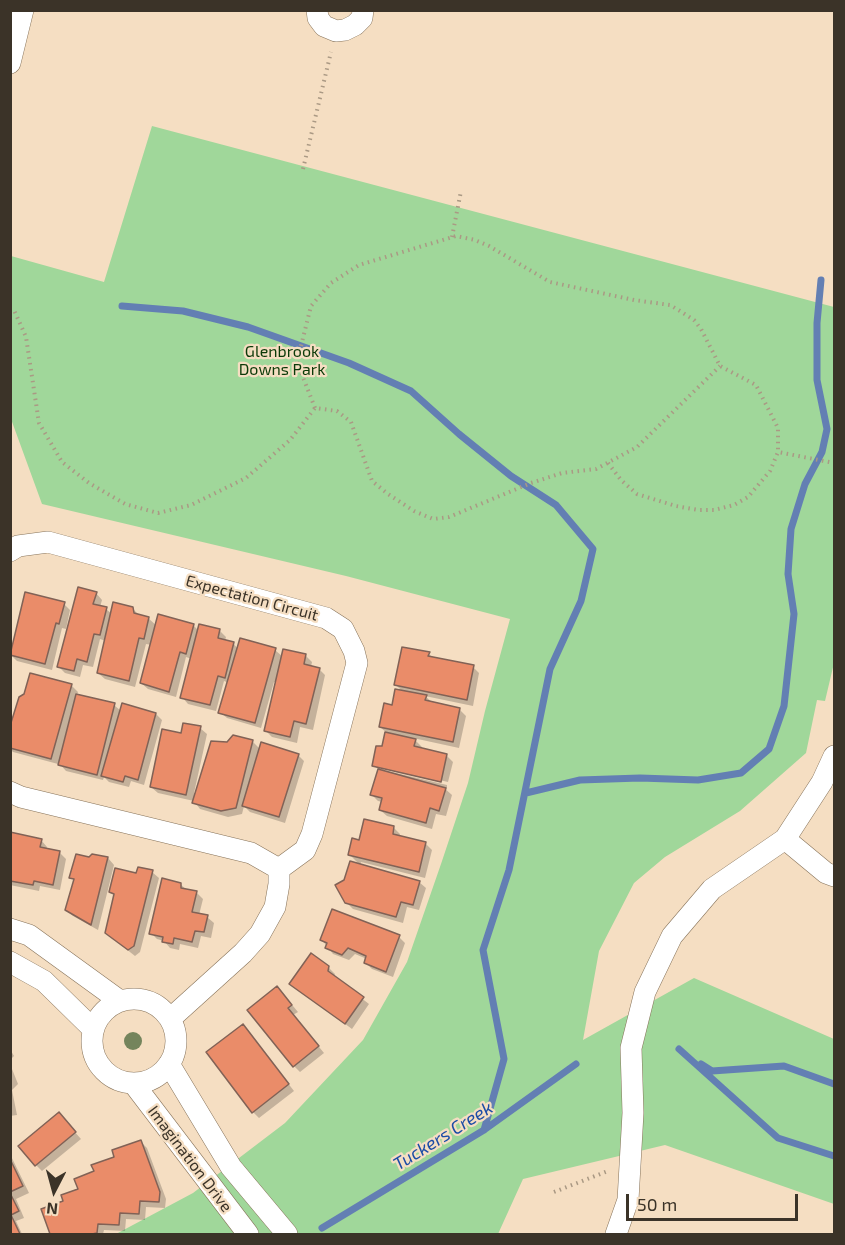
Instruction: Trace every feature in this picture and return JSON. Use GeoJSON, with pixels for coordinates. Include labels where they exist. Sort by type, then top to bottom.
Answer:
{"type":"FeatureCollection","features":[{"type":"Feature","properties":{"kind":"street"},"geometry":{"type":"LineString","coordinates":[[10,63],[23,10]]}},
{"type":"Feature","properties":{"kind":"street"},"geometry":{"type":"LineString","coordinates":[[317,10],[318,18],[324,26],[336,31],[355,25],[362,18],[363,10]]}},
{"type":"Feature","properties":{"kind":"street","name":"Expectation Circuit"},"geometry":{"type":"LineString","coordinates":[[10,551],[18,546],[48,542],[327,618],[343,629],[357,663],[312,834],[305,850],[279,868]]}},
{"type":"Feature","properties":{"kind":"street"},"geometry":{"type":"LineString","coordinates":[[616,1234],[628,1200],[633,1113],[631,1048],[645,992],[672,936],[712,889],[785,839],[822,782],[834,756]]}},
{"type":"Feature","properties":{"kind":"street"},"geometry":{"type":"LineString","coordinates":[[10,792],[21,797],[251,853],[279,868],[275,907],[260,934],[243,953],[170,1019]]}},
{"type":"Feature","properties":{"kind":"street"},"geometry":{"type":"LineString","coordinates":[[785,839],[826,873],[834,876]]}},
{"type":"Feature","properties":{"kind":"street"},"geometry":{"type":"LineString","coordinates":[[10,929],[29,935],[120,1001]]}},
{"type":"Feature","properties":{"kind":"street"},"geometry":{"type":"LineString","coordinates":[[10,962],[44,981],[93,1029]]}},
{"type":"Feature","properties":{"kind":"street"},"geometry":{"type":"LineString","coordinates":[[134,998],[148,1001],[161,1008],[170,1019],[176,1034],[175,1050],[169,1064],[159,1075],[147,1081],[133,1083],[120,1080],[100,1066],[94,1054],[93,1029],[99,1017],[120,1001],[134,998]]}},
{"type":"Feature","properties":{"kind":"street","name":"Imagination Drive"},"geometry":{"type":"LineString","coordinates":[[169,1064],[231,1167],[287,1234]]}},
{"type":"Feature","properties":{"kind":"street","name":"Imagination Drive"},"geometry":{"type":"LineString","coordinates":[[133,1083],[248,1234]]}},
{"type":"Feature","properties":{"kind":"path"},"geometry":{"type":"LineString","coordinates":[[303,169],[336,31]]}},
{"type":"Feature","properties":{"kind":"path"},"geometry":{"type":"LineString","coordinates":[[452,237],[460,191]]}},
{"type":"Feature","properties":{"kind":"path"},"geometry":{"type":"LineString","coordinates":[[315,408],[297,362],[311,306],[331,283],[359,265],[456,236],[489,246],[550,282],[634,300],[670,305],[694,321],[701,329],[720,366],[756,385],[778,428],[778,452],[770,471],[748,497],[734,505],[714,510],[676,506],[637,494],[621,480],[608,463]]}},
{"type":"Feature","properties":{"kind":"path"},"geometry":{"type":"LineString","coordinates":[[10,309],[14,310],[26,337],[39,423],[63,462],[89,483],[125,504],[158,513],[191,505],[246,478],[290,440],[315,408]]}},
{"type":"Feature","properties":{"kind":"path"},"geometry":{"type":"LineString","coordinates":[[315,408],[337,411],[351,423],[372,481],[414,511],[433,519],[449,517],[519,487],[561,473],[596,469],[608,463],[637,447],[720,366]]}},
{"type":"Feature","properties":{"kind":"path"},"geometry":{"type":"LineString","coordinates":[[778,452],[834,463]]}},
{"type":"Feature","properties":{"kind":"path"},"geometry":{"type":"LineString","coordinates":[[554,1192],[611,1169]]}},
{"type":"Feature","properties":{"kind":"green space","name":"Glenbrook Downs Park"},"geometry":{"type":"Polygon","coordinates":[[[152,126],[834,307],[834,663],[825,701],[817,700],[806,753],[740,811],[665,857],[634,883],[599,951],[583,1040],[694,978],[834,1039],[834,1204],[665,1145],[523,1179],[498,1234],[116,1234],[193,1193],[285,1123],[363,1040],[407,962],[468,783],[510,619],[346,576],[42,504],[11,419],[11,256],[104,282],[152,126]]]}},
{"type":"Feature","properties":{"kind":"building"},"geometry":{"type":"Polygon","coordinates":[[[78,587],[97,592],[93,604],[107,607],[100,635],[94,634],[87,662],[77,659],[74,671],[57,667],[78,587]]]}},
{"type":"Feature","properties":{"kind":"building"},"geometry":{"type":"Polygon","coordinates":[[[25,592],[65,602],[59,624],[56,623],[45,664],[10,655],[25,592]]]}},
{"type":"Feature","properties":{"kind":"building"},"geometry":{"type":"Polygon","coordinates":[[[113,602],[133,607],[134,613],[149,617],[144,639],[139,638],[129,681],[97,673],[113,602]]]}},
{"type":"Feature","properties":{"kind":"building"},"geometry":{"type":"Polygon","coordinates":[[[158,614],[194,624],[186,654],[180,652],[169,692],[140,683],[158,614]]]}},
{"type":"Feature","properties":{"kind":"building"},"geometry":{"type":"Polygon","coordinates":[[[199,624],[220,629],[218,638],[234,642],[225,678],[218,676],[210,705],[180,698],[199,624]]]}},
{"type":"Feature","properties":{"kind":"building"},"geometry":{"type":"Polygon","coordinates":[[[240,638],[276,648],[255,723],[218,713],[240,638]]]}},
{"type":"Feature","properties":{"kind":"building"},"geometry":{"type":"Polygon","coordinates":[[[402,647],[430,652],[428,656],[474,665],[467,700],[394,685],[402,647]]]}},
{"type":"Feature","properties":{"kind":"building"},"geometry":{"type":"Polygon","coordinates":[[[283,649],[306,654],[304,664],[320,668],[306,724],[294,721],[290,737],[264,731],[283,649]]]}},
{"type":"Feature","properties":{"kind":"building"},"geometry":{"type":"Polygon","coordinates":[[[30,673],[72,684],[51,759],[10,748],[10,726],[19,697],[24,694],[30,673]]]}},
{"type":"Feature","properties":{"kind":"building"},"geometry":{"type":"Polygon","coordinates":[[[395,689],[427,695],[425,700],[460,708],[453,742],[379,727],[384,703],[392,705],[395,689]]]}},
{"type":"Feature","properties":{"kind":"building"},"geometry":{"type":"Polygon","coordinates":[[[76,694],[115,703],[97,775],[58,765],[76,694]]]}},
{"type":"Feature","properties":{"kind":"building"},"geometry":{"type":"Polygon","coordinates":[[[122,703],[156,713],[138,780],[125,776],[123,782],[101,776],[122,703]]]}},
{"type":"Feature","properties":{"kind":"building"},"geometry":{"type":"Polygon","coordinates":[[[183,723],[201,726],[186,795],[150,787],[162,729],[181,733],[183,723]]]}},
{"type":"Feature","properties":{"kind":"building"},"geometry":{"type":"Polygon","coordinates":[[[385,732],[416,739],[414,746],[447,754],[441,782],[372,766],[376,746],[382,746],[385,732]]]}},
{"type":"Feature","properties":{"kind":"building"},"geometry":{"type":"Polygon","coordinates":[[[233,735],[253,740],[236,808],[221,811],[192,803],[211,741],[227,742],[233,735]]]}},
{"type":"Feature","properties":{"kind":"building"},"geometry":{"type":"Polygon","coordinates":[[[261,742],[299,754],[279,817],[242,806],[261,742]]]}},
{"type":"Feature","properties":{"kind":"building"},"geometry":{"type":"Polygon","coordinates":[[[378,769],[446,788],[439,811],[430,808],[426,823],[379,810],[382,798],[370,795],[378,769]]]}},
{"type":"Feature","properties":{"kind":"building"},"geometry":{"type":"Polygon","coordinates":[[[364,819],[394,826],[393,834],[426,842],[419,872],[348,855],[352,838],[359,840],[364,819]]]}},
{"type":"Feature","properties":{"kind":"building"},"geometry":{"type":"Polygon","coordinates":[[[10,832],[42,839],[40,847],[60,851],[53,885],[34,881],[33,885],[10,881],[10,832]]]}},
{"type":"Feature","properties":{"kind":"building"},"geometry":{"type":"Polygon","coordinates":[[[76,854],[108,857],[91,925],[65,910],[74,879],[69,878],[76,854]]]}},
{"type":"Feature","properties":{"kind":"building"},"geometry":{"type":"Polygon","coordinates":[[[350,861],[420,881],[413,905],[401,902],[396,917],[345,903],[335,885],[344,880],[350,861]]]}},
{"type":"Feature","properties":{"kind":"building"},"geometry":{"type":"Polygon","coordinates":[[[138,867],[153,870],[134,946],[128,950],[105,933],[114,894],[109,892],[115,868],[136,873],[138,867]]]}},
{"type":"Feature","properties":{"kind":"building"},"geometry":{"type":"Polygon","coordinates":[[[162,878],[181,883],[181,888],[197,891],[192,912],[208,915],[204,932],[195,931],[192,942],[174,938],[173,944],[162,942],[163,937],[149,934],[162,878]]]}},
{"type":"Feature","properties":{"kind":"building"},"geometry":{"type":"Polygon","coordinates":[[[332,909],[400,935],[386,972],[364,963],[366,956],[348,948],[342,955],[325,948],[327,943],[320,940],[332,909]]]}},
{"type":"Feature","properties":{"kind":"building"},"geometry":{"type":"Polygon","coordinates":[[[311,953],[329,966],[328,971],[364,997],[345,1024],[289,984],[311,953]]]}},
{"type":"Feature","properties":{"kind":"building"},"geometry":{"type":"Polygon","coordinates":[[[277,986],[292,1005],[288,1008],[319,1046],[293,1067],[247,1010],[277,986]]]}},
{"type":"Feature","properties":{"kind":"building"},"geometry":{"type":"Polygon","coordinates":[[[243,1024],[289,1084],[252,1113],[206,1052],[243,1024]]]}},
{"type":"Feature","properties":{"kind":"building"},"geometry":{"type":"Polygon","coordinates":[[[59,1112],[76,1132],[35,1166],[18,1146],[59,1112]]]}},
{"type":"Feature","properties":{"kind":"building"},"geometry":{"type":"Polygon","coordinates":[[[141,1140],[160,1192],[159,1202],[140,1201],[139,1214],[120,1213],[119,1225],[98,1224],[97,1233],[50,1234],[41,1209],[63,1201],[61,1195],[78,1189],[74,1179],[94,1171],[91,1165],[114,1157],[112,1150],[141,1140]]]}},
{"type":"Feature","properties":{"kind":"building"},"geometry":{"type":"Polygon","coordinates":[[[10,1159],[23,1186],[10,1192],[10,1159]]]}},
{"type":"Feature","properties":{"kind":"building"},"geometry":{"type":"Polygon","coordinates":[[[10,1193],[19,1211],[11,1215],[20,1234],[10,1234],[10,1193]]]}},
{"type":"Feature","properties":{"kind":"waterway"},"geometry":{"type":"LineString","coordinates":[[526,793],[580,780],[640,778],[698,780],[741,773],[769,749],[784,706],[794,614],[788,574],[791,529],[805,484],[822,452],[827,429],[817,380],[817,323],[821,280]]}},
{"type":"Feature","properties":{"kind":"waterway"},"geometry":{"type":"LineString","coordinates":[[122,306],[183,311],[248,327],[349,363],[411,391],[511,476],[556,505],[593,549],[581,601],[550,669],[509,870],[483,950],[504,1059],[484,1130]]}},
{"type":"Feature","properties":{"kind":"waterway","name":"Tuckers Creek"},"geometry":{"type":"LineString","coordinates":[[679,1049],[778,1138],[834,1156]]}},
{"type":"Feature","properties":{"kind":"waterway","name":"Tuckers Creek"},"geometry":{"type":"LineString","coordinates":[[322,1228],[484,1130],[576,1064]]}},
{"type":"Feature","properties":{"kind":"waterway"},"geometry":{"type":"LineString","coordinates":[[701,1064],[712,1071],[784,1066],[834,1084]]}}]}
